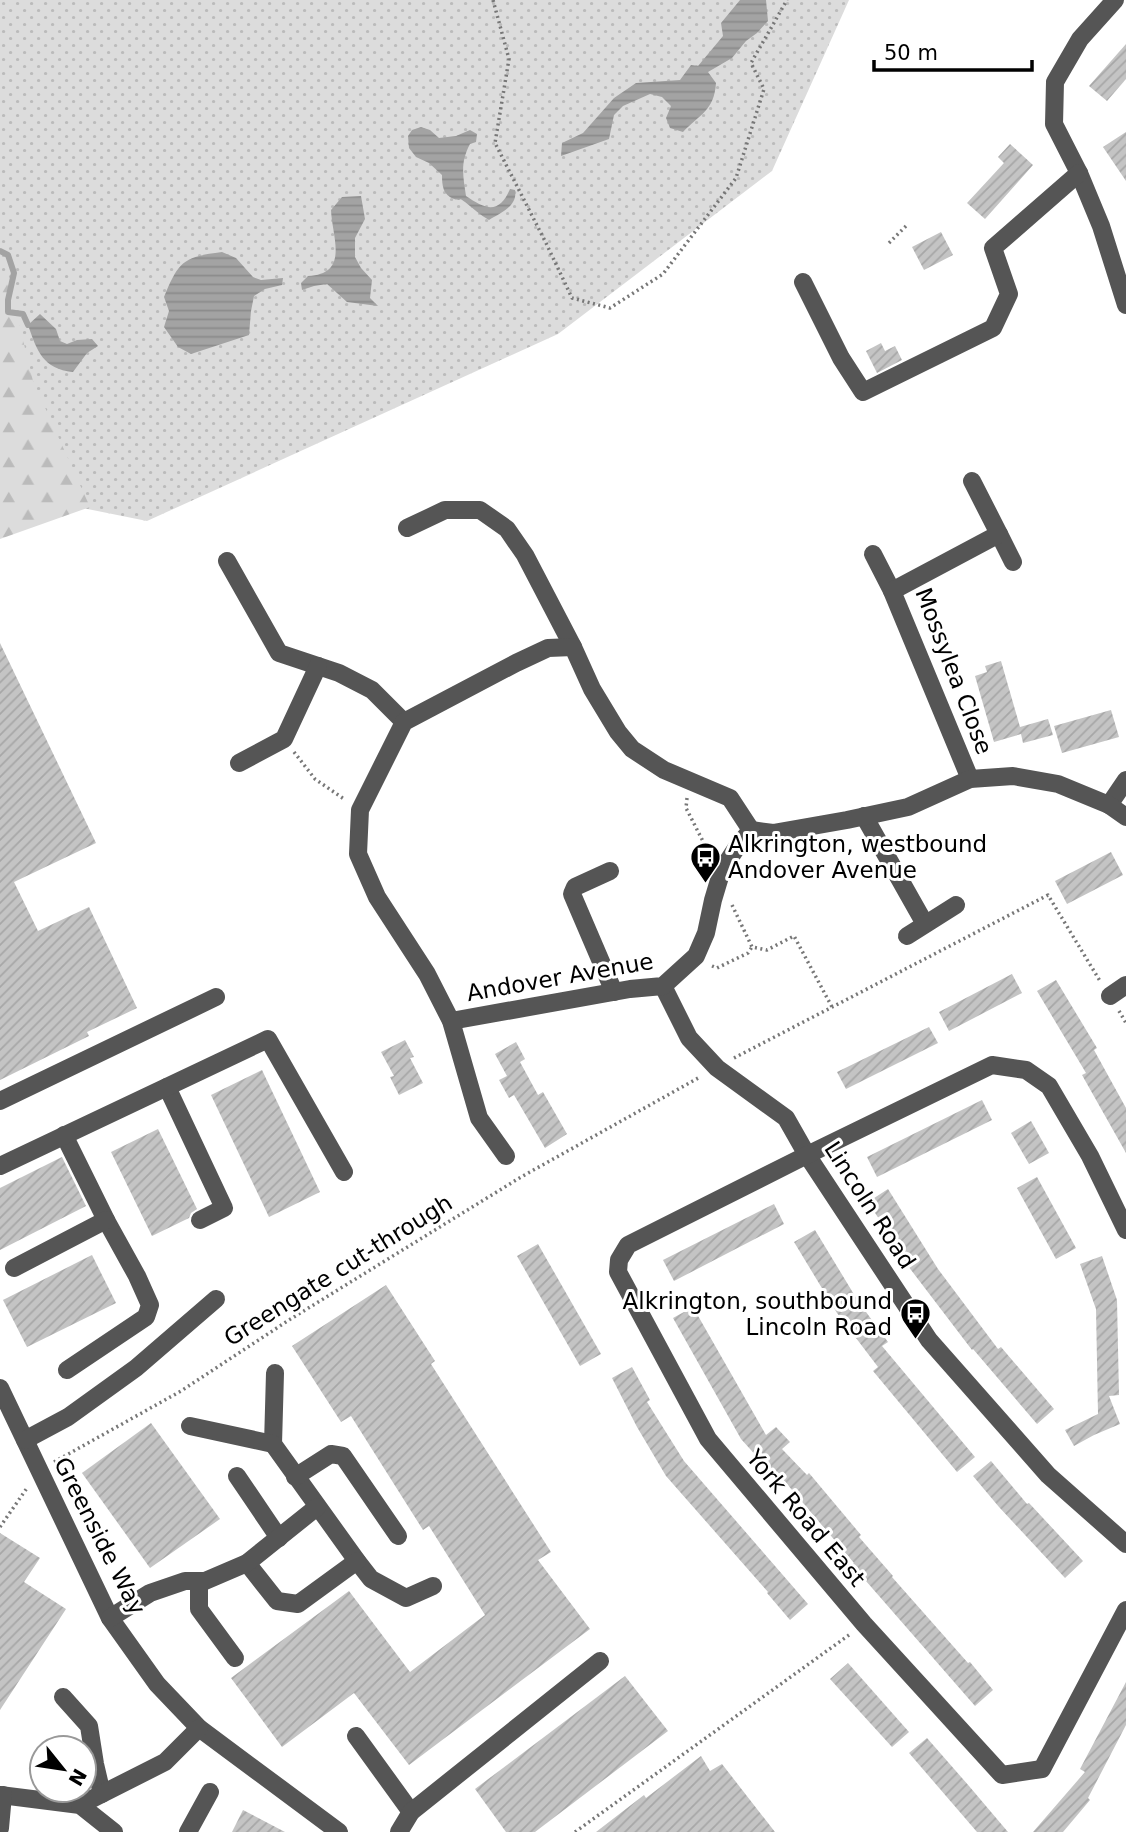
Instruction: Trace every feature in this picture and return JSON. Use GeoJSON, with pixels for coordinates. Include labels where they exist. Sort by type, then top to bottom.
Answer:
{"type":"FeatureCollection","features":[{"type":"Feature","properties":{"kind":"street"},"geometry":{"type":"LineString","coordinates":[[1115,0],[1080,39],[1055,82],[1054,124],[1079,173],[1101,226],[1126,305]]}},
{"type":"Feature","properties":{"kind":"street"},"geometry":{"type":"LineString","coordinates":[[803,282],[841,358],[863,392],[993,328],[1009,294],[993,248],[1079,173]]}},
{"type":"Feature","properties":{"kind":"street"},"geometry":{"type":"LineString","coordinates":[[972,481],[1013,562]]}},
{"type":"Feature","properties":{"kind":"street"},"geometry":{"type":"LineString","coordinates":[[407,528],[445,510],[480,510],[508,529],[525,555],[592,689],[618,732],[632,749],[664,769],[730,798],[751,830],[773,833],[908,807],[970,779],[1013,776],[1058,784],[1109,804],[1126,817]]}},
{"type":"Feature","properties":{"kind":"street","name":"Mossylea Close"},"geometry":{"type":"LineString","coordinates":[[970,779],[892,591],[999,534]]}},
{"type":"Feature","properties":{"kind":"street"},"geometry":{"type":"LineString","coordinates":[[873,554],[892,591]]}},
{"type":"Feature","properties":{"kind":"street"},"geometry":{"type":"LineString","coordinates":[[227,561],[279,653],[338,673],[372,690],[404,722],[548,648],[573,647]]}},
{"type":"Feature","properties":{"kind":"street"},"geometry":{"type":"LineString","coordinates":[[239,763],[284,739],[318,666]]}},
{"type":"Feature","properties":{"kind":"street","name":"Andover Avenue"},"geometry":{"type":"LineString","coordinates":[[404,722],[360,810],[358,854],[377,897],[427,974],[451,1021],[479,1118],[506,1156]]}},
{"type":"Feature","properties":{"kind":"street"},"geometry":{"type":"LineString","coordinates":[[1109,804],[1126,780]]}},
{"type":"Feature","properties":{"kind":"street"},"geometry":{"type":"LineString","coordinates":[[864,816],[925,924]]}},
{"type":"Feature","properties":{"kind":"street","name":"Andover Avenue"},"geometry":{"type":"LineString","coordinates":[[451,1021],[663,986],[696,956],[706,933],[722,870],[751,830]]}},
{"type":"Feature","properties":{"kind":"street"},"geometry":{"type":"LineString","coordinates":[[610,872],[575,887],[572,894],[614,992]]}},
{"type":"Feature","properties":{"kind":"street"},"geometry":{"type":"LineString","coordinates":[[907,936],[956,905]]}},
{"type":"Feature","properties":{"kind":"street"},"geometry":{"type":"LineString","coordinates":[[1110,996],[1126,985]]}},
{"type":"Feature","properties":{"kind":"street","name":"Lincoln Road"},"geometry":{"type":"LineString","coordinates":[[663,986],[689,1038],[717,1068],[786,1118],[807,1155],[929,1340],[1048,1475],[1126,1544]]}},
{"type":"Feature","properties":{"kind":"street"},"geometry":{"type":"LineString","coordinates":[[0,1101],[216,997]]}},
{"type":"Feature","properties":{"kind":"street"},"geometry":{"type":"LineString","coordinates":[[0,1166],[268,1039],[344,1171]]}},
{"type":"Feature","properties":{"kind":"street","name":"York Road East"},"geometry":{"type":"LineString","coordinates":[[1126,1230],[1090,1156],[1049,1086],[1026,1070],[992,1065],[628,1245],[619,1260],[618,1272],[708,1439],[864,1624],[1002,1775],[1042,1769],[1126,1610]]}},
{"type":"Feature","properties":{"kind":"street"},"geometry":{"type":"LineString","coordinates":[[167,1087],[224,1208],[200,1220]]}},
{"type":"Feature","properties":{"kind":"street"},"geometry":{"type":"LineString","coordinates":[[64,1135],[150,1304],[146,1317],[67,1370]]}},
{"type":"Feature","properties":{"kind":"street"},"geometry":{"type":"LineString","coordinates":[[14,1268],[106,1220]]}},
{"type":"Feature","properties":{"kind":"street"},"geometry":{"type":"LineString","coordinates":[[25,1440],[68,1417],[136,1368],[216,1299]]}},
{"type":"Feature","properties":{"kind":"street"},"geometry":{"type":"LineString","coordinates":[[275,1373],[273,1444],[357,1561],[371,1579],[406,1598],[433,1586]]}},
{"type":"Feature","properties":{"kind":"street","name":"Greenside Way"},"geometry":{"type":"LineString","coordinates":[[0,1388],[110,1618],[156,1684],[199,1728],[339,1832]]}},
{"type":"Feature","properties":{"kind":"street"},"geometry":{"type":"LineString","coordinates":[[190,1426],[273,1444]]}},
{"type":"Feature","properties":{"kind":"street"},"geometry":{"type":"LineString","coordinates":[[295,1477],[331,1454],[343,1456],[398,1536]]}},
{"type":"Feature","properties":{"kind":"street"},"geometry":{"type":"LineString","coordinates":[[237,1476],[279,1538]]}},
{"type":"Feature","properties":{"kind":"street"},"geometry":{"type":"LineString","coordinates":[[110,1618],[150,1593],[185,1581],[205,1581],[247,1563],[317,1507]]}},
{"type":"Feature","properties":{"kind":"street"},"geometry":{"type":"LineString","coordinates":[[247,1563],[277,1601],[298,1604],[357,1561]]}},
{"type":"Feature","properties":{"kind":"street"},"geometry":{"type":"LineString","coordinates":[[199,1581],[199,1609],[235,1658]]}},
{"type":"Feature","properties":{"kind":"street"},"geometry":{"type":"LineString","coordinates":[[399,1832],[411,1812],[600,1661]]}},
{"type":"Feature","properties":{"kind":"street"},"geometry":{"type":"LineString","coordinates":[[63,1698],[89,1726],[94,1764],[102,1794]]}},
{"type":"Feature","properties":{"kind":"street"},"geometry":{"type":"LineString","coordinates":[[80,1805],[164,1762],[199,1728]]}},
{"type":"Feature","properties":{"kind":"street"},"geometry":{"type":"LineString","coordinates":[[356,1737],[411,1812]]}},
{"type":"Feature","properties":{"kind":"street"},"geometry":{"type":"LineString","coordinates":[[188,1832],[210,1792]]}},
{"type":"Feature","properties":{"kind":"street"},"geometry":{"type":"LineString","coordinates":[[0,1828],[2,1795],[80,1805],[114,1832]]}},
{"type":"Feature","properties":{"kind":"path"},"geometry":{"type":"LineString","coordinates":[[493,0],[509,59],[495,143],[572,298],[610,308],[663,274],[736,178],[764,89],[751,63],[787,0]]}},
{"type":"Feature","properties":{"kind":"path"},"geometry":{"type":"LineString","coordinates":[[889,243],[908,224]]}},
{"type":"Feature","properties":{"kind":"path"},"geometry":{"type":"LineString","coordinates":[[284,739],[315,779],[360,810]]}},
{"type":"Feature","properties":{"kind":"path"},"geometry":{"type":"LineString","coordinates":[[688,779],[686,808],[715,864],[722,870]]}},
{"type":"Feature","properties":{"kind":"path","name":"Greengate cut-through"},"geometry":{"type":"LineString","coordinates":[[0,1527],[40,1470],[181,1391],[289,1320],[521,1177],[717,1068],[1048,895],[1110,996]]}},
{"type":"Feature","properties":{"kind":"path"},"geometry":{"type":"LineString","coordinates":[[713,900],[732,905],[752,947]]}},
{"type":"Feature","properties":{"kind":"path"},"geometry":{"type":"LineString","coordinates":[[752,947],[766,950],[794,936],[832,1007]]}},
{"type":"Feature","properties":{"kind":"path"},"geometry":{"type":"LineString","coordinates":[[696,956],[705,964],[717,968],[748,953],[752,947]]}},
{"type":"Feature","properties":{"kind":"path"},"geometry":{"type":"LineString","coordinates":[[1110,996],[1126,1023]]}},
{"type":"Feature","properties":{"kind":"path"},"geometry":{"type":"LineString","coordinates":[[575,1832],[864,1624]]}},
{"type":"Feature","properties":{"kind":"green space"},"geometry":{"type":"Polygon","coordinates":[[[0,0],[849,0],[772,171],[558,334],[147,521],[38,499],[0,517],[0,0]]]}},
{"type":"Feature","properties":{"kind":"green space"},"geometry":{"type":"Polygon","coordinates":[[[0,269],[12,295],[33,381],[90,507],[0,539],[0,269]]]}},
{"type":"Feature","properties":{"kind":"shaded area"},"geometry":{"type":"Polygon","coordinates":[[[740,0],[766,0],[768,21],[732,58],[708,72],[716,83],[712,100],[705,111],[683,132],[670,128],[666,118],[671,106],[662,97],[650,94],[623,106],[614,115],[609,139],[561,156],[562,143],[583,133],[614,98],[636,83],[680,80],[691,65],[698,66],[723,36],[721,23],[740,0]]]}},
{"type":"Feature","properties":{"kind":"shaded area"},"geometry":{"type":"Polygon","coordinates":[[[421,127],[430,130],[439,138],[456,136],[470,130],[477,134],[476,142],[470,144],[464,163],[466,196],[491,207],[501,203],[510,189],[515,190],[511,205],[489,220],[461,199],[447,195],[442,175],[429,163],[416,157],[409,148],[408,136],[412,130],[421,127]]]}},
{"type":"Feature","properties":{"kind":"shaded area"},"geometry":{"type":"Polygon","coordinates":[[[361,196],[365,219],[355,238],[355,257],[372,280],[370,298],[378,306],[347,302],[327,284],[302,290],[301,283],[308,276],[321,274],[329,269],[334,261],[336,252],[331,210],[342,197],[361,196]]]}},
{"type":"Feature","properties":{"kind":"shaded area"},"geometry":{"type":"Polygon","coordinates":[[[222,252],[236,258],[253,277],[261,280],[283,278],[282,285],[265,289],[254,296],[249,335],[191,354],[178,347],[164,327],[169,311],[164,297],[174,275],[184,263],[199,256],[222,252]]]}},
{"type":"Feature","properties":{"kind":"shaded area"},"geometry":{"type":"Polygon","coordinates":[[[40,314],[56,329],[60,341],[67,344],[92,339],[98,346],[87,353],[73,372],[48,363],[38,351],[28,325],[40,314]]]}},
{"type":"Feature","properties":{"kind":"building"},"geometry":{"type":"Polygon","coordinates":[[[1126,44],[1126,79],[1107,101],[1089,86],[1126,44]]]}},
{"type":"Feature","properties":{"kind":"building"},"geometry":{"type":"Polygon","coordinates":[[[1126,132],[1126,181],[1103,147],[1126,132]]]}},
{"type":"Feature","properties":{"kind":"building"},"geometry":{"type":"Polygon","coordinates":[[[1010,144],[1033,165],[985,219],[967,203],[1004,163],[998,157],[1010,144]]]}},
{"type":"Feature","properties":{"kind":"building"},"geometry":{"type":"Polygon","coordinates":[[[941,232],[953,255],[924,270],[912,247],[941,232]]]}},
{"type":"Feature","properties":{"kind":"building"},"geometry":{"type":"Polygon","coordinates":[[[881,343],[885,351],[895,346],[902,360],[877,373],[866,351],[881,343]]]}},
{"type":"Feature","properties":{"kind":"building"},"geometry":{"type":"Polygon","coordinates":[[[0,643],[96,843],[14,882],[38,931],[89,907],[137,1008],[87,1032],[89,1036],[0,1080],[0,643]]]}},
{"type":"Feature","properties":{"kind":"building"},"geometry":{"type":"Polygon","coordinates":[[[1001,661],[1020,727],[1048,719],[1053,735],[1023,743],[1021,734],[994,742],[975,676],[987,672],[985,666],[1001,661]]]}},
{"type":"Feature","properties":{"kind":"building"},"geometry":{"type":"Polygon","coordinates":[[[1111,710],[1119,737],[1062,753],[1054,726],[1111,710]]]}},
{"type":"Feature","properties":{"kind":"building"},"geometry":{"type":"Polygon","coordinates":[[[1111,852],[1123,875],[1067,904],[1055,881],[1111,852]]]}},
{"type":"Feature","properties":{"kind":"building"},"geometry":{"type":"Polygon","coordinates":[[[1012,974],[1022,993],[949,1031],[939,1012],[1012,974]]]}},
{"type":"Feature","properties":{"kind":"building"},"geometry":{"type":"Polygon","coordinates":[[[1056,980],[1097,1048],[1094,1050],[1126,1108],[1126,1153],[1082,1075],[1086,1073],[1037,991],[1056,980]]]}},
{"type":"Feature","properties":{"kind":"building"},"geometry":{"type":"Polygon","coordinates":[[[929,1027],[938,1043],[846,1089],[837,1072],[929,1027]]]}},
{"type":"Feature","properties":{"kind":"building"},"geometry":{"type":"Polygon","coordinates":[[[405,1040],[414,1057],[410,1058],[423,1083],[399,1095],[390,1077],[394,1076],[381,1052],[405,1040]]]}},
{"type":"Feature","properties":{"kind":"building"},"geometry":{"type":"Polygon","coordinates":[[[516,1042],[525,1059],[520,1062],[538,1095],[543,1092],[567,1134],[545,1148],[514,1095],[509,1098],[499,1080],[507,1076],[495,1054],[516,1042]]]}},
{"type":"Feature","properties":{"kind":"building"},"geometry":{"type":"Polygon","coordinates":[[[262,1070],[320,1192],[269,1217],[211,1095],[262,1070]]]}},
{"type":"Feature","properties":{"kind":"building"},"geometry":{"type":"Polygon","coordinates":[[[982,1100],[992,1120],[877,1177],[867,1157],[982,1100]]]}},
{"type":"Feature","properties":{"kind":"building"},"geometry":{"type":"Polygon","coordinates":[[[1031,1121],[1049,1153],[1029,1164],[1011,1133],[1031,1121]]]}},
{"type":"Feature","properties":{"kind":"building"},"geometry":{"type":"Polygon","coordinates":[[[158,1129],[197,1209],[189,1218],[152,1236],[111,1152],[158,1129]]]}},
{"type":"Feature","properties":{"kind":"building"},"geometry":{"type":"Polygon","coordinates":[[[62,1157],[86,1206],[0,1250],[0,1188],[62,1157]]]}},
{"type":"Feature","properties":{"kind":"building"},"geometry":{"type":"Polygon","coordinates":[[[1037,1177],[1076,1248],[1056,1259],[1017,1188],[1037,1177]]]}},
{"type":"Feature","properties":{"kind":"building"},"geometry":{"type":"Polygon","coordinates":[[[888,1189],[938,1269],[998,1349],[1001,1347],[1054,1409],[1037,1424],[972,1350],[908,1266],[868,1202],[888,1189]]]}},
{"type":"Feature","properties":{"kind":"building"},"geometry":{"type":"Polygon","coordinates":[[[774,1204],[784,1224],[674,1281],[663,1260],[774,1204]]]}},
{"type":"Feature","properties":{"kind":"building"},"geometry":{"type":"Polygon","coordinates":[[[815,1230],[858,1301],[888,1342],[882,1346],[975,1457],[957,1472],[873,1371],[878,1367],[837,1313],[794,1242],[815,1230]]]}},
{"type":"Feature","properties":{"kind":"building"},"geometry":{"type":"Polygon","coordinates":[[[538,1244],[601,1354],[580,1366],[517,1256],[538,1244]]]}},
{"type":"Feature","properties":{"kind":"building"},"geometry":{"type":"Polygon","coordinates":[[[92,1255],[116,1303],[27,1347],[3,1300],[92,1255]]]}},
{"type":"Feature","properties":{"kind":"building"},"geometry":{"type":"Polygon","coordinates":[[[1102,1256],[1117,1300],[1119,1395],[1109,1396],[1120,1424],[1074,1446],[1065,1430],[1098,1414],[1096,1309],[1080,1264],[1102,1256]]]}},
{"type":"Feature","properties":{"kind":"building"},"geometry":{"type":"Polygon","coordinates":[[[386,1285],[435,1361],[431,1364],[551,1552],[538,1560],[590,1629],[409,1765],[354,1693],[282,1747],[231,1678],[349,1591],[410,1672],[485,1615],[429,1526],[423,1530],[351,1416],[341,1422],[292,1346],[386,1285]]]}},
{"type":"Feature","properties":{"kind":"building"},"geometry":{"type":"Polygon","coordinates":[[[693,1307],[766,1435],[776,1427],[790,1442],[782,1449],[807,1475],[809,1473],[892,1577],[993,1690],[975,1706],[852,1565],[854,1563],[781,1477],[778,1480],[741,1439],[673,1318],[693,1307]]]}},
{"type":"Feature","properties":{"kind":"building"},"geometry":{"type":"Polygon","coordinates":[[[632,1367],[650,1400],[647,1402],[684,1461],[808,1604],[790,1620],[666,1476],[612,1378],[632,1367]]]}},
{"type":"Feature","properties":{"kind":"building"},"geometry":{"type":"Polygon","coordinates":[[[151,1423],[220,1519],[150,1568],[82,1473],[151,1423]]]}},
{"type":"Feature","properties":{"kind":"building"},"geometry":{"type":"Polygon","coordinates":[[[991,1461],[1027,1504],[1029,1503],[1083,1561],[1065,1578],[973,1476],[991,1461]]]}},
{"type":"Feature","properties":{"kind":"building"},"geometry":{"type":"Polygon","coordinates":[[[0,1533],[40,1558],[24,1582],[66,1609],[0,1710],[0,1533]]]}},
{"type":"Feature","properties":{"kind":"building"},"geometry":{"type":"Polygon","coordinates":[[[848,1663],[909,1732],[892,1747],[830,1679],[848,1663]]]}},
{"type":"Feature","properties":{"kind":"building"},"geometry":{"type":"Polygon","coordinates":[[[625,1676],[668,1731],[535,1832],[506,1832],[475,1789],[625,1676]]]}},
{"type":"Feature","properties":{"kind":"building"},"geometry":{"type":"Polygon","coordinates":[[[1126,1682],[1126,1725],[1088,1798],[1090,1800],[1063,1832],[1033,1832],[1085,1772],[1080,1769],[1126,1682]]]}},
{"type":"Feature","properties":{"kind":"building"},"geometry":{"type":"Polygon","coordinates":[[[927,1738],[1008,1832],[977,1832],[909,1753],[927,1738]]]}},
{"type":"Feature","properties":{"kind":"building"},"geometry":{"type":"Polygon","coordinates":[[[701,1756],[710,1771],[722,1764],[775,1832],[596,1832],[644,1795],[646,1798],[701,1756]]]}},
{"type":"Feature","properties":{"kind":"building"},"geometry":{"type":"Polygon","coordinates":[[[243,1810],[285,1832],[232,1832],[243,1810]]]}},
{"type":"Feature","properties":{"kind":"waterway"},"geometry":{"type":"LineString","coordinates":[[0,251],[8,255],[14,273],[8,312],[23,314],[28,325]]}},
{"type":"Feature","properties":{"kind":"place","name":"Alkrington, westbound Andover Avenue"},"geometry":{"type":"Point","coordinates":[705,884]}},
{"type":"Feature","properties":{"kind":"place","name":"Alkrington, southbound Lincoln Road"},"geometry":{"type":"Point","coordinates":[915,1341]}}]}
